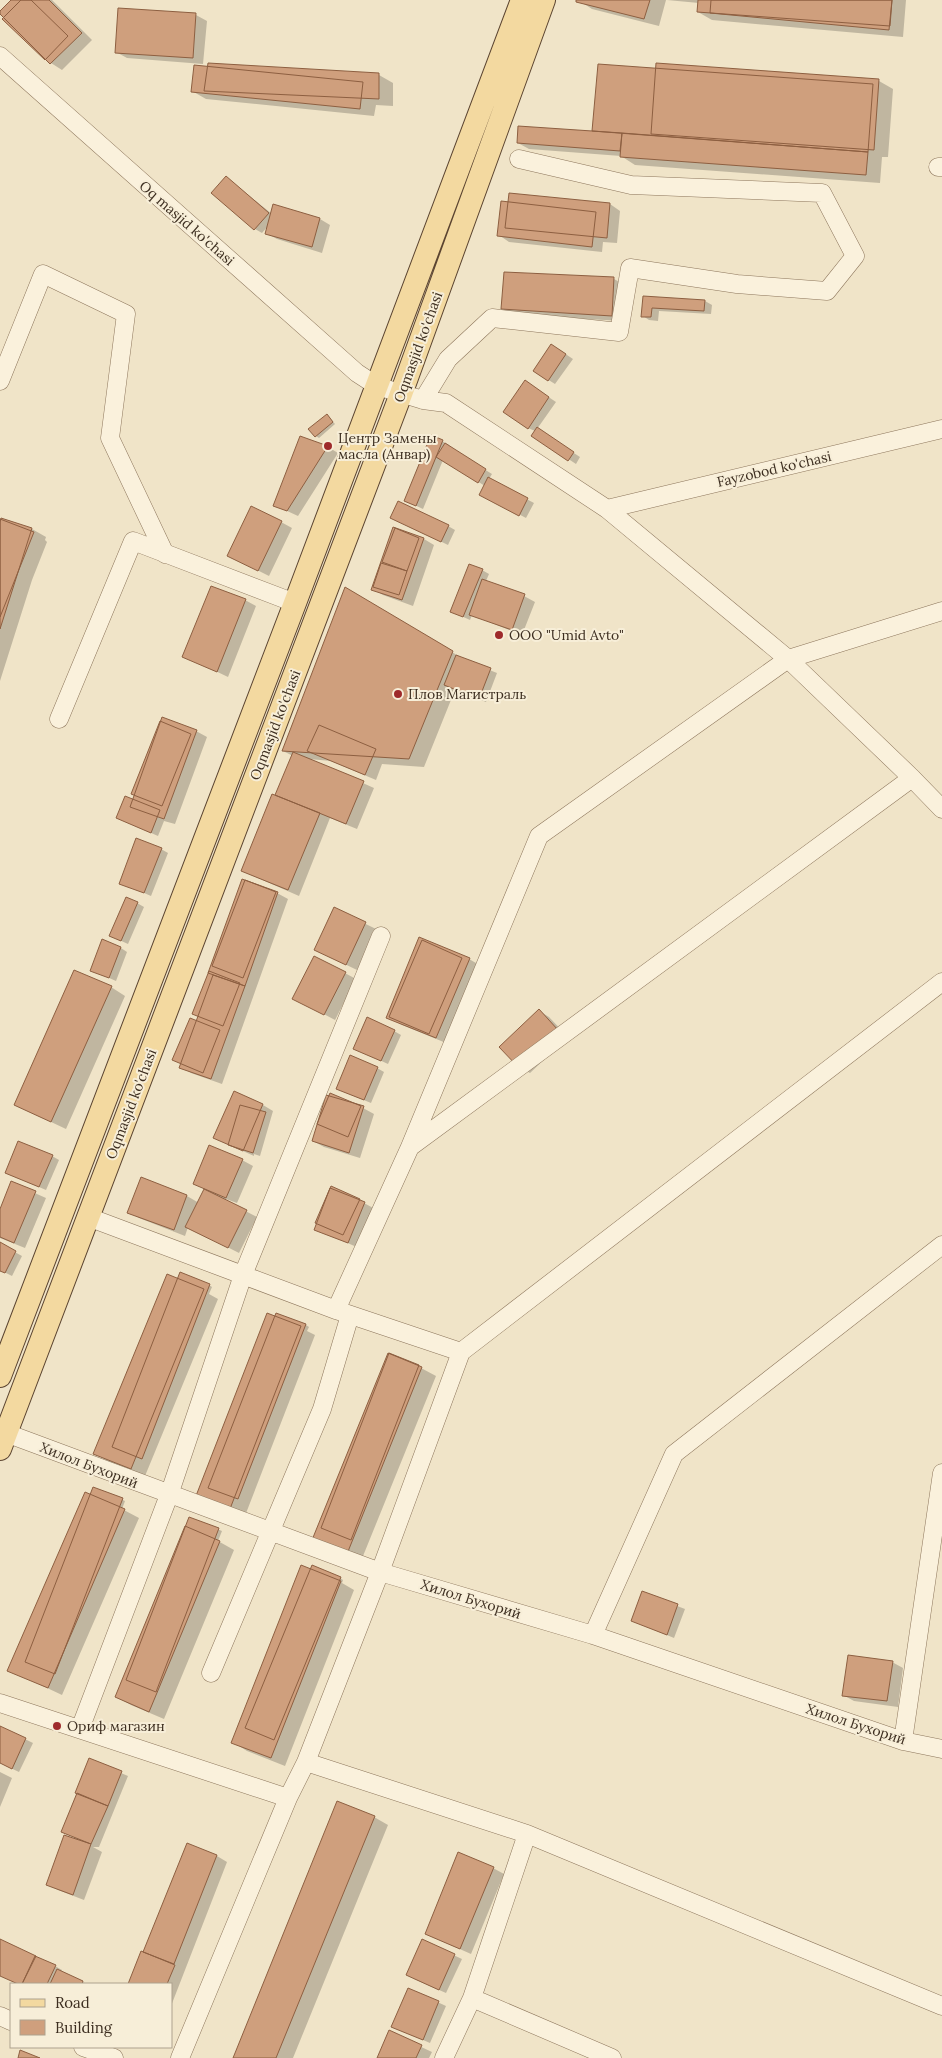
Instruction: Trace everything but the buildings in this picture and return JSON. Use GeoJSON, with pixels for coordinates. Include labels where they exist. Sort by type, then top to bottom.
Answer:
{"type":"FeatureCollection","features":[{"type":"Feature","properties":{"kind":"main road","name":"Oqmasjid ko'chasi"},"geometry":{"type":"LineString","coordinates":[[0,1376],[295,604],[522,0]]}},
{"type":"Feature","properties":{"kind":"main road","name":"Oqmasjid ko'chasi"},"geometry":{"type":"LineString","coordinates":[[3,1441],[401,394],[544,0]]}},
{"type":"Feature","properties":{"kind":"street","name":"Oq masjid ko'chasi"},"geometry":{"type":"LineString","coordinates":[[0,56],[357,373],[377,386]]}},
{"type":"Feature","properties":{"kind":"street"},"geometry":{"type":"LineString","coordinates":[[423,400],[448,360],[492,318],[619,332],[630,268],[737,284],[827,292],[854,256],[822,193],[630,185],[518,159]]}},
{"type":"Feature","properties":{"kind":"street"},"geometry":{"type":"LineString","coordinates":[[0,382],[43,274],[126,314],[110,438],[166,554]]}},
{"type":"Feature","properties":{"kind":"street"},"geometry":{"type":"LineString","coordinates":[[377,386],[423,400],[446,403],[607,509],[788,659],[942,809]]}},
{"type":"Feature","properties":{"kind":"street","name":"Fayzobod ko'chasi"},"geometry":{"type":"LineString","coordinates":[[607,509],[942,429]]}},
{"type":"Feature","properties":{"kind":"street"},"geometry":{"type":"LineString","coordinates":[[59,719],[133,541],[295,604]]}},
{"type":"Feature","properties":{"kind":"street"},"geometry":{"type":"LineString","coordinates":[[211,1673],[322,1409],[343,1312],[539,836],[788,659],[942,611]]}},
{"type":"Feature","properties":{"kind":"street"},"geometry":{"type":"LineString","coordinates":[[410,1147],[912,778]]}},
{"type":"Feature","properties":{"kind":"street"},"geometry":{"type":"LineString","coordinates":[[80,1729],[169,1495],[243,1275],[380,936]]}},
{"type":"Feature","properties":{"kind":"street"},"geometry":{"type":"LineString","coordinates":[[180,2058],[288,1798],[306,1762],[380,1572],[460,1352],[942,982]]}},
{"type":"Feature","properties":{"kind":"street"},"geometry":{"type":"LineString","coordinates":[[88,1217],[343,1312],[460,1352]]}},
{"type":"Feature","properties":{"kind":"street"},"geometry":{"type":"LineString","coordinates":[[593,1635],[674,1454],[942,1245]]}},
{"type":"Feature","properties":{"kind":"street","name":"Хилол Бухорий"},"geometry":{"type":"LineString","coordinates":[[3,1441],[169,1495],[380,1572],[593,1635],[903,1741],[942,1749]]}},
{"type":"Feature","properties":{"kind":"street"},"geometry":{"type":"LineString","coordinates":[[903,1741],[942,1473]]}},
{"type":"Feature","properties":{"kind":"street"},"geometry":{"type":"LineString","coordinates":[[0,1703],[288,1798]]}},
{"type":"Feature","properties":{"kind":"street"},"geometry":{"type":"LineString","coordinates":[[306,1762],[527,1834],[942,2006]]}},
{"type":"Feature","properties":{"kind":"street"},"geometry":{"type":"LineString","coordinates":[[444,2058],[472,1998],[527,1834]]}},
{"type":"Feature","properties":{"kind":"street"},"geometry":{"type":"LineString","coordinates":[[472,1998],[612,2058]]}},
{"type":"Feature","properties":{"kind":"street"},"geometry":{"type":"LineString","coordinates":[[86,2048],[114,2058]]}},
{"type":"Feature","properties":{"kind":"place","name":"Центр Замены масла (Анвар)"},"geometry":{"type":"Point","coordinates":[328,446]}},
{"type":"Feature","properties":{"kind":"place","name":"ООО \"Umid Avto\""},"geometry":{"type":"Point","coordinates":[499,635]}},
{"type":"Feature","properties":{"kind":"place","name":"Плов Магистраль"},"geometry":{"type":"Point","coordinates":[398,694]}},
{"type":"Feature","properties":{"kind":"place","name":"Ориф магазин"},"geometry":{"type":"Point","coordinates":[57,1726]}}]}
